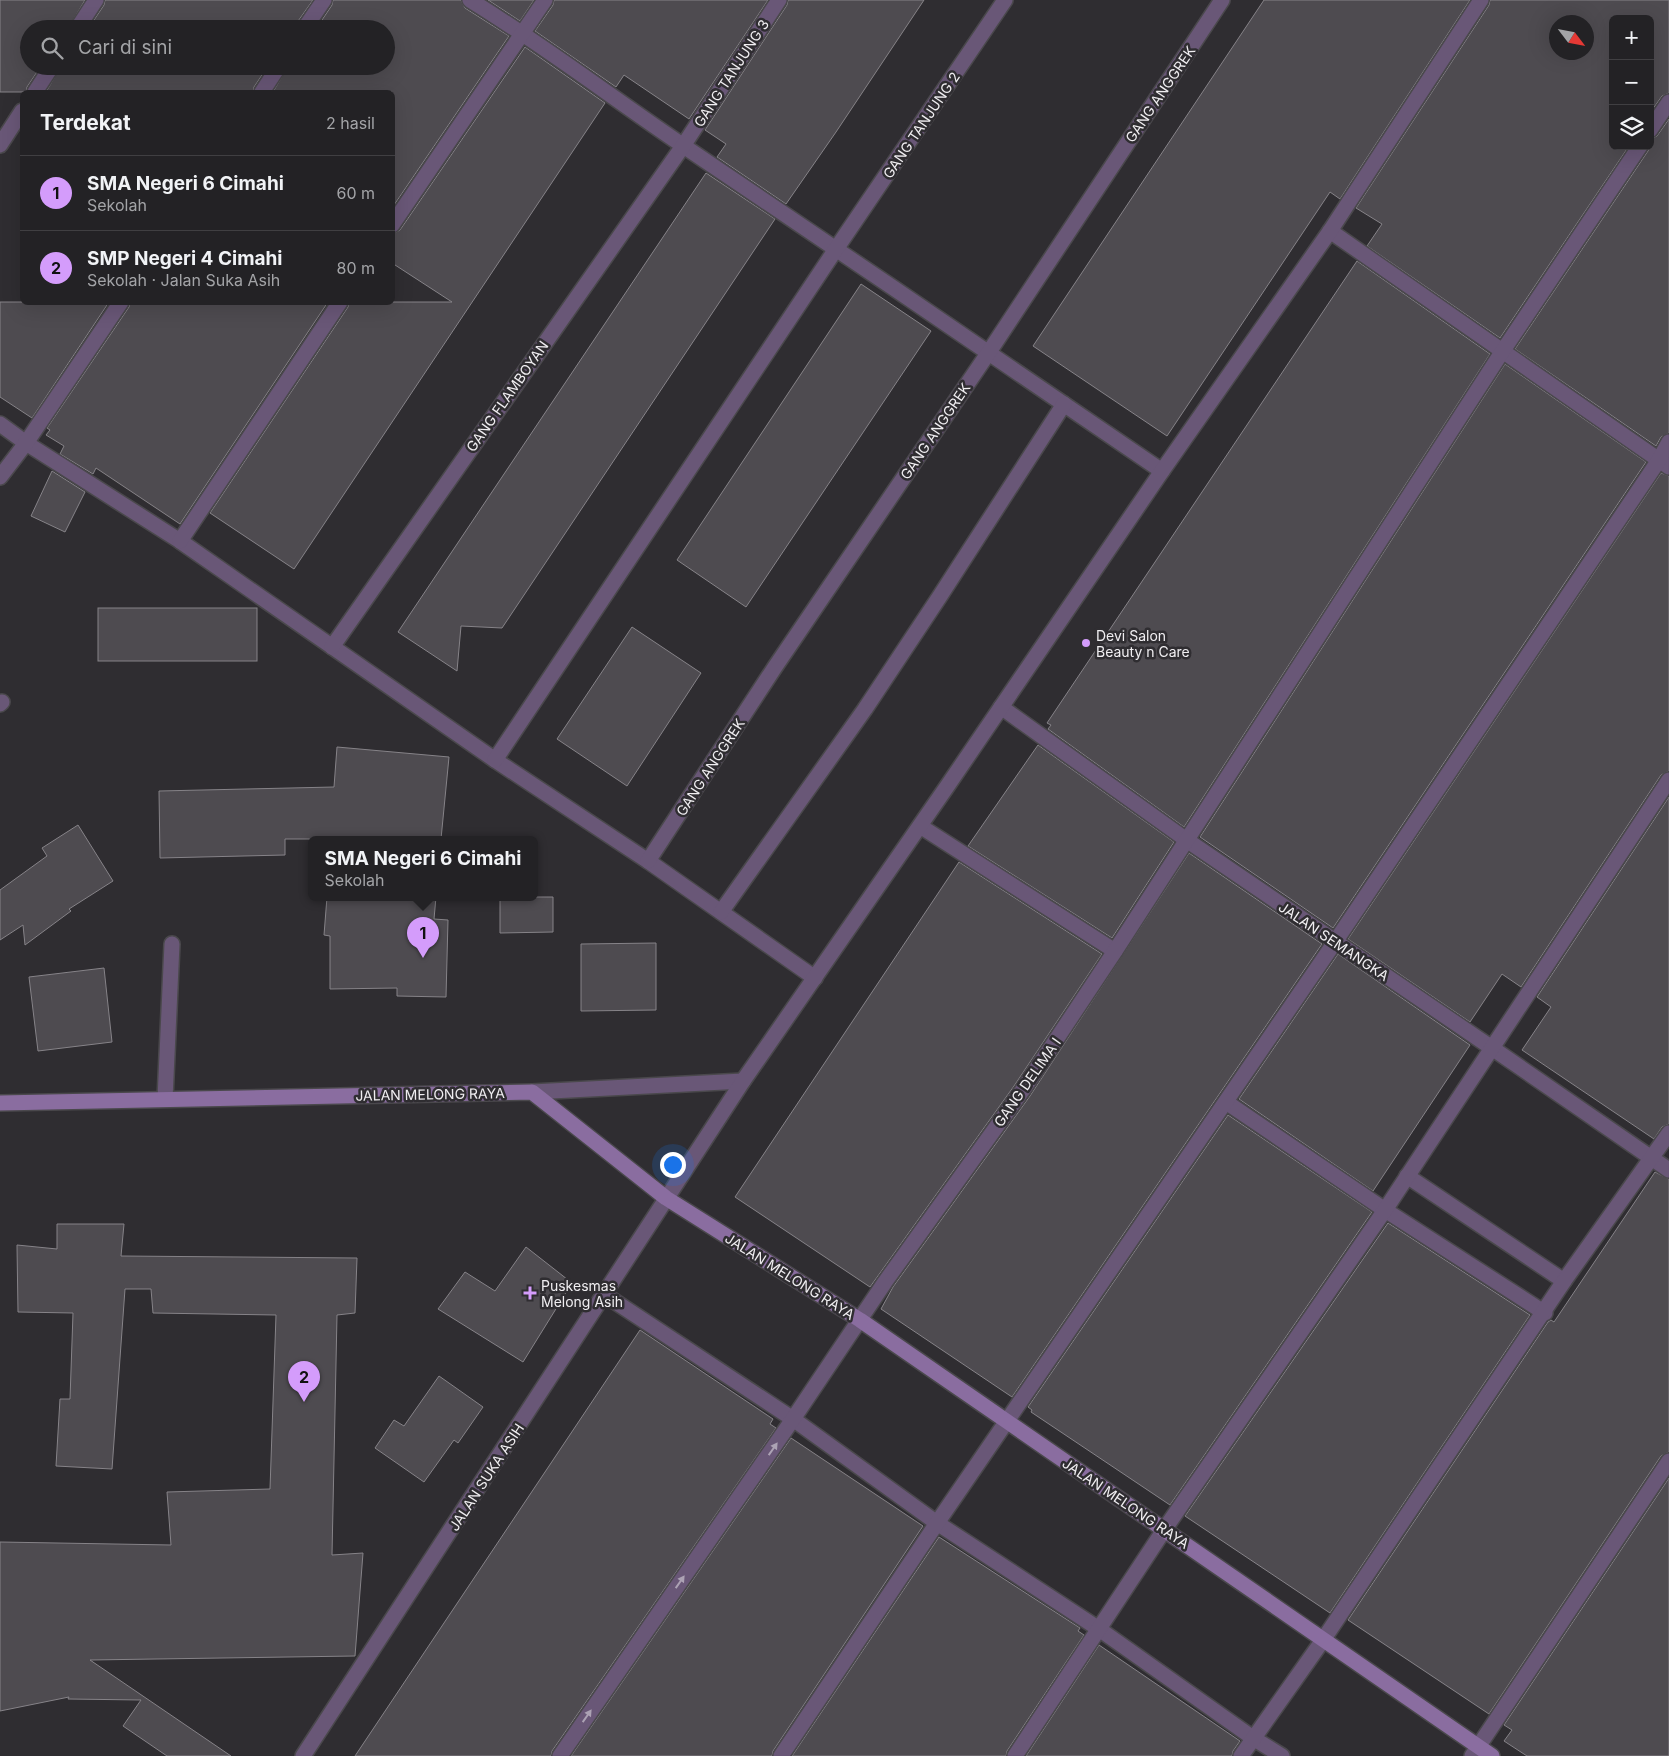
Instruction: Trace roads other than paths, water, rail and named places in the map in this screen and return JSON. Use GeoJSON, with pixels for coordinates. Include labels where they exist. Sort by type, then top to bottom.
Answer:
{"type":"FeatureCollection","features":[{"type":"Feature","properties":{"kind":"main road","name":"JALAN MELONG RAYA"},"geometry":{"type":"LineString","coordinates":[[0,1103],[532,1092],[666,1198],[860,1320],[1324,1640],[1475,1751],[1492,1756]]}},
{"type":"Feature","properties":{"kind":"street"},"geometry":{"type":"LineString","coordinates":[[83,20],[96,0]]}},
{"type":"Feature","properties":{"kind":"street"},"geometry":{"type":"LineString","coordinates":[[310,20],[324,0]]}},
{"type":"Feature","properties":{"kind":"street"},"geometry":{"type":"LineString","coordinates":[[470,0],[522,32],[683,146],[1162,471]]}},
{"type":"Feature","properties":{"kind":"street"},"geometry":{"type":"LineString","coordinates":[[395,221],[544,0]]}},
{"type":"Feature","properties":{"kind":"street","name":"GANG TANJUNG 3"},"geometry":{"type":"LineString","coordinates":[[683,146],[779,0]]}},
{"type":"Feature","properties":{"kind":"street","name":"GANG TANJUNG 2"},"geometry":{"type":"LineString","coordinates":[[495,760],[836,249],[1006,0]]}},
{"type":"Feature","properties":{"kind":"street","name":"GANG ANGGREK"},"geometry":{"type":"LineString","coordinates":[[648,861],[1222,0]]}},
{"type":"Feature","properties":{"kind":"street","name":"JALAN SUKA ASIH"},"geometry":{"type":"LineString","coordinates":[[304,1756],[743,1081],[920,826],[1162,471],[1330,231],[1481,0]]}},
{"type":"Feature","properties":{"kind":"street"},"geometry":{"type":"LineString","coordinates":[[36,90],[46,75]]}},
{"type":"Feature","properties":{"kind":"street"},"geometry":{"type":"LineString","coordinates":[[263,90],[273,75]]}},
{"type":"Feature","properties":{"kind":"street"},"geometry":{"type":"LineString","coordinates":[[1654,124],[1669,102]]}},
{"type":"Feature","properties":{"kind":"street"},"geometry":{"type":"LineString","coordinates":[[0,145],[20,114]]}},
{"type":"Feature","properties":{"kind":"street","name":"GANG FLAMBOYAN"},"geometry":{"type":"LineString","coordinates":[[332,647],[683,146]]}},
{"type":"Feature","properties":{"kind":"street","name":"GANG DELIMA I"},"geometry":{"type":"LineString","coordinates":[[560,1756],[860,1320],[1022,1090],[1116,951],[1502,352],[1637,150]]}},
{"type":"Feature","properties":{"kind":"street"},"geometry":{"type":"LineString","coordinates":[[1330,231],[1664,464]]}},
{"type":"Feature","properties":{"kind":"street"},"geometry":{"type":"LineString","coordinates":[[0,477],[26,443],[118,305]]}},
{"type":"Feature","properties":{"kind":"street"},"geometry":{"type":"LineString","coordinates":[[180,541],[338,305]]}},
{"type":"Feature","properties":{"kind":"street"},"geometry":{"type":"LineString","coordinates":[[720,912],[864,709],[940,596],[1064,404]]}},
{"type":"Feature","properties":{"kind":"street"},"geometry":{"type":"LineString","coordinates":[[0,424],[26,443],[180,541],[495,760],[648,861],[815,978]]}},
{"type":"Feature","properties":{"kind":"street"},"geometry":{"type":"LineString","coordinates":[[782,1756],[937,1523],[1664,464],[1669,442]]}},
{"type":"Feature","properties":{"kind":"street","name":"JALAN SEMANGKA"},"geometry":{"type":"LineString","coordinates":[[1001,707],[1188,841],[1669,1170]]}},
{"type":"Feature","properties":{"kind":"street"},"geometry":{"type":"LineString","coordinates":[[1015,1756],[1164,1530],[1385,1210],[1669,780]]}},
{"type":"Feature","properties":{"kind":"street"},"geometry":{"type":"LineString","coordinates":[[920,826],[1116,951]]}},
{"type":"Feature","properties":{"kind":"street"},"geometry":{"type":"LineString","coordinates":[[165,1099],[172,944]]}},
{"type":"Feature","properties":{"kind":"street"},"geometry":{"type":"LineString","coordinates":[[532,1092],[743,1081]]}},
{"type":"Feature","properties":{"kind":"street"},"geometry":{"type":"LineString","coordinates":[[1226,1102],[1385,1210],[1544,1313]]}},
{"type":"Feature","properties":{"kind":"street"},"geometry":{"type":"LineString","coordinates":[[1241,1756],[1324,1640],[1564,1281],[1669,1133]]}},
{"type":"Feature","properties":{"kind":"street"},"geometry":{"type":"LineString","coordinates":[[1407,1176],[1564,1281]]}},
{"type":"Feature","properties":{"kind":"street"},"geometry":{"type":"LineString","coordinates":[[605,1295],[793,1419],[937,1523],[1099,1629],[1253,1738],[1282,1756]]}},
{"type":"Feature","properties":{"kind":"street"},"geometry":{"type":"LineString","coordinates":[[1475,1751],[1669,1461]]}},
{"type":"Feature","properties":{"kind":"place","name":"Devi Salon Beauty n Care"},"geometry":{"type":"Point","coordinates":[1086,643]}},
{"type":"Feature","properties":{"kind":"place","name":"SMA Negeri 6 Cimahi"},"geometry":{"type":"Point","coordinates":[423,958]}},
{"type":"Feature","properties":{"kind":"place","name":"Puskesmas Melong Asih"},"geometry":{"type":"Point","coordinates":[530,1293]}},
{"type":"Feature","properties":{"kind":"place","name":"SMP Negeri 4 Cimahi"},"geometry":{"type":"Point","coordinates":[304,1402]}}]}
